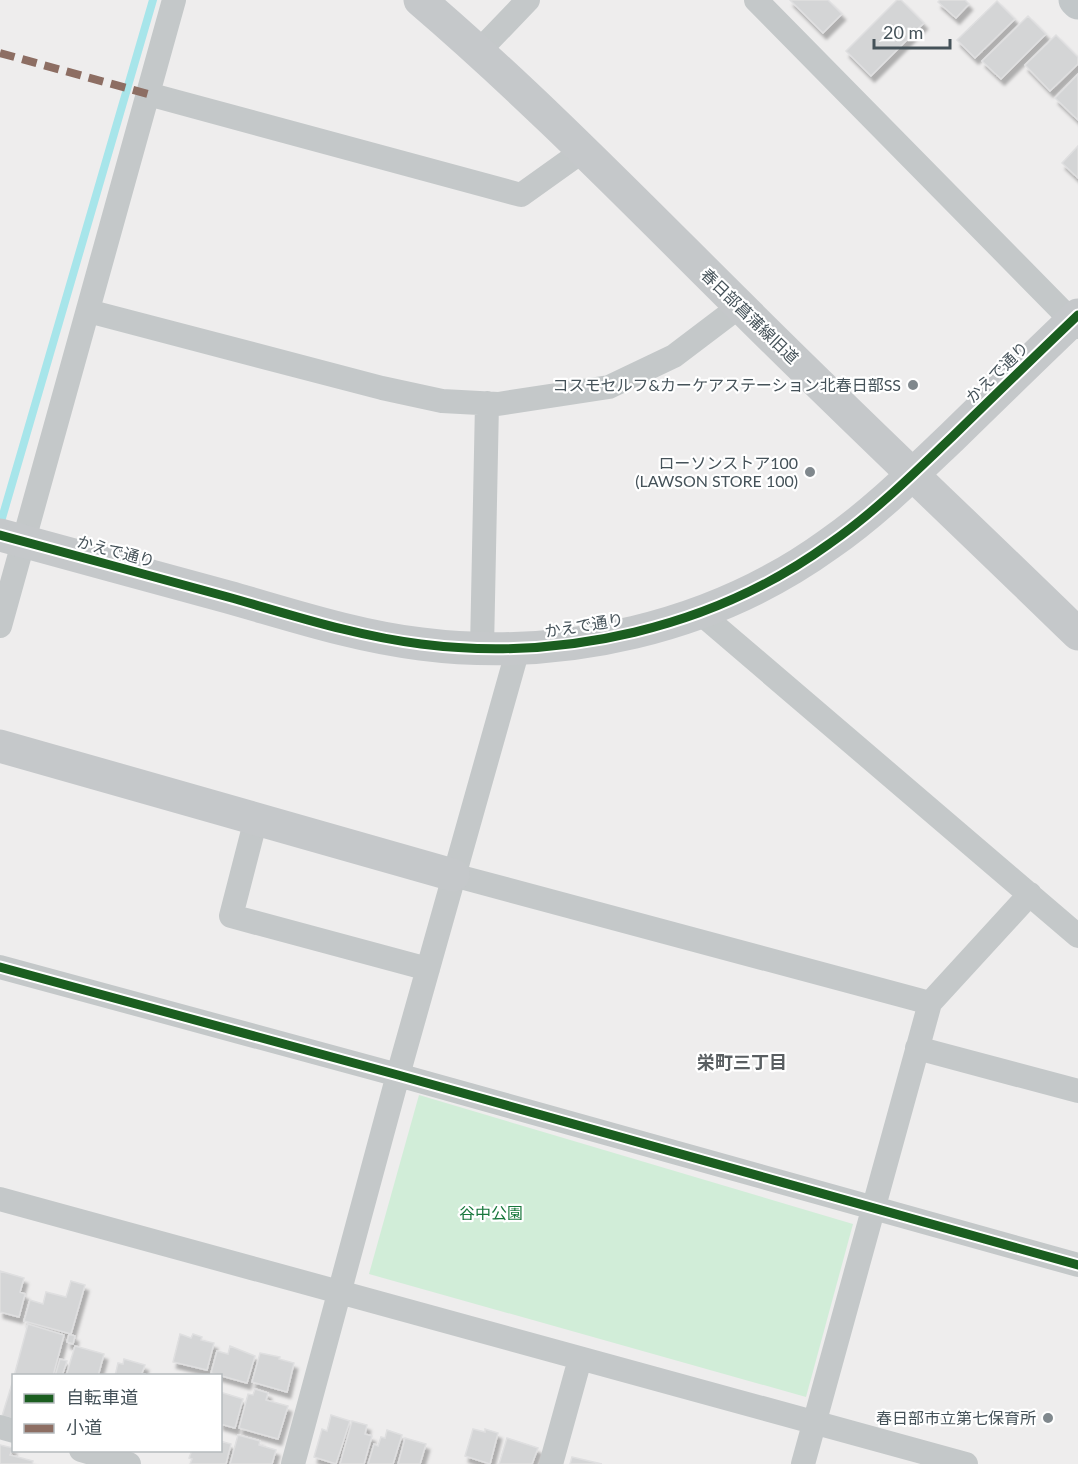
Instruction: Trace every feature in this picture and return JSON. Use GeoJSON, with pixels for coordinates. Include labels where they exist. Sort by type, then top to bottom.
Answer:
{"type":"FeatureCollection","features":[{"type":"Feature","properties":{"kind":"main road"},"geometry":{"type":"LineString","coordinates":[[1075,0],[1078,3]]}},
{"type":"Feature","properties":{"kind":"street"},"geometry":{"type":"LineString","coordinates":[[0,626],[12,538],[88,311],[174,0]]}},
{"type":"Feature","properties":{"kind":"street","name":"春日部菖蒲線旧道"},"geometry":{"type":"LineString","coordinates":[[420,0],[480,51],[584,150],[740,306],[1078,634]]}},
{"type":"Feature","properties":{"kind":"street"},"geometry":{"type":"LineString","coordinates":[[480,51],[528,0]]}},
{"type":"Feature","properties":{"kind":"street"},"geometry":{"type":"LineString","coordinates":[[756,0],[1076,321]]}},
{"type":"Feature","properties":{"kind":"street"},"geometry":{"type":"LineString","coordinates":[[148,94],[521,195],[584,150]]}},
{"type":"Feature","properties":{"kind":"street"},"geometry":{"type":"LineString","coordinates":[[88,311],[382,388],[442,401],[498,404],[609,387],[674,356],[740,306]]}},
{"type":"Feature","properties":{"kind":"street","name":"かえで通り"},"geometry":{"type":"LineString","coordinates":[[12,538],[354,632],[421,644],[482,650],[564,646],[603,639],[653,628],[699,612],[781,574],[828,546],[871,512],[913,474],[1076,321]]}},
{"type":"Feature","properties":{"kind":"street"},"geometry":{"type":"LineString","coordinates":[[482,650],[487,403]]}},
{"type":"Feature","properties":{"kind":"street"},"geometry":{"type":"LineString","coordinates":[[699,612],[1078,936]]}},
{"type":"Feature","properties":{"kind":"street"},"geometry":{"type":"LineString","coordinates":[[292,1464],[453,875],[518,649]]}},
{"type":"Feature","properties":{"kind":"street"},"geometry":{"type":"LineString","coordinates":[[0,746],[453,875],[930,1003]]}},
{"type":"Feature","properties":{"kind":"street"},"geometry":{"type":"LineString","coordinates":[[256,819],[231,915],[428,969]]}},
{"type":"Feature","properties":{"kind":"street"},"geometry":{"type":"LineString","coordinates":[[803,1464],[930,1003],[1030,894]]}},
{"type":"Feature","properties":{"kind":"street"},"geometry":{"type":"LineString","coordinates":[[0,967],[398,1075],[1078,1265]]}},
{"type":"Feature","properties":{"kind":"street"},"geometry":{"type":"LineString","coordinates":[[917,1048],[1078,1091]]}},
{"type":"Feature","properties":{"kind":"street"},"geometry":{"type":"LineString","coordinates":[[0,1199],[966,1464]]}},
{"type":"Feature","properties":{"kind":"street"},"geometry":{"type":"LineString","coordinates":[[550,1464],[580,1359]]}},
{"type":"Feature","properties":{"kind":"street"},"geometry":{"type":"LineString","coordinates":[[88,1452],[129,1464]]}},
{"type":"Feature","properties":{"kind":"green space","name":"谷中公園"},"geometry":{"type":"Polygon","coordinates":[[[419,1095],[853,1224],[806,1397],[369,1274],[419,1095]]]}},
{"type":"Feature","properties":{"kind":"building"},"geometry":{"type":"Polygon","coordinates":[[[790,0],[828,0],[842,14],[823,33],[790,0]]]}},
{"type":"Feature","properties":{"kind":"building"},"geometry":{"type":"Polygon","coordinates":[[[897,0],[901,0],[924,23],[871,76],[846,51],[897,0]]]}},
{"type":"Feature","properties":{"kind":"building"},"geometry":{"type":"Polygon","coordinates":[[[940,0],[965,0],[969,4],[956,18],[938,2],[940,0]]]}},
{"type":"Feature","properties":{"kind":"building"},"geometry":{"type":"Polygon","coordinates":[[[997,1],[1015,19],[975,58],[957,40],[997,1]]]}},
{"type":"Feature","properties":{"kind":"building"},"geometry":{"type":"Polygon","coordinates":[[[1028,16],[1046,34],[1001,79],[982,61],[1028,16]]]}},
{"type":"Feature","properties":{"kind":"building"},"geometry":{"type":"Polygon","coordinates":[[[1056,35],[1078,57],[1078,64],[1050,91],[1025,65],[1056,35]]]}},
{"type":"Feature","properties":{"kind":"building"},"geometry":{"type":"Polygon","coordinates":[[[1078,74],[1078,120],[1055,98],[1078,74]]]}},
{"type":"Feature","properties":{"kind":"building"},"geometry":{"type":"Polygon","coordinates":[[[1078,146],[1078,178],[1062,163],[1078,146]]]}},
{"type":"Feature","properties":{"kind":"building"},"geometry":{"type":"Polygon","coordinates":[[[0,1271],[24,1278],[20,1292],[25,1294],[19,1317],[0,1312],[0,1271]]]}},
{"type":"Feature","properties":{"kind":"building"},"geometry":{"type":"Polygon","coordinates":[[[71,1281],[85,1285],[71,1334],[24,1321],[30,1300],[43,1304],[46,1292],[66,1297],[71,1281]]]}},
{"type":"Feature","properties":{"kind":"building"},"geometry":{"type":"Polygon","coordinates":[[[28,1324],[64,1335],[54,1374],[15,1374],[28,1324]]]}},
{"type":"Feature","properties":{"kind":"building"},"geometry":{"type":"Polygon","coordinates":[[[69,1334],[75,1336],[73,1344],[67,1342],[69,1334]]]}},
{"type":"Feature","properties":{"kind":"building"},"geometry":{"type":"Polygon","coordinates":[[[180,1334],[191,1338],[193,1334],[202,1337],[201,1340],[214,1343],[207,1370],[173,1362],[180,1334]]]}},
{"type":"Feature","properties":{"kind":"building"},"geometry":{"type":"Polygon","coordinates":[[[75,1346],[104,1354],[99,1374],[67,1374],[75,1346]]]}},
{"type":"Feature","properties":{"kind":"building"},"geometry":{"type":"Polygon","coordinates":[[[230,1346],[255,1356],[247,1383],[222,1376],[222,1374],[211,1373],[217,1351],[228,1354],[230,1346]]]}},
{"type":"Feature","properties":{"kind":"building"},"geometry":{"type":"Polygon","coordinates":[[[260,1353],[280,1357],[279,1359],[294,1363],[287,1392],[252,1382],[260,1353]]]}},
{"type":"Feature","properties":{"kind":"building"},"geometry":{"type":"Polygon","coordinates":[[[60,1359],[67,1361],[63,1374],[56,1374],[60,1359]]]}},
{"type":"Feature","properties":{"kind":"building"},"geometry":{"type":"Polygon","coordinates":[[[124,1359],[145,1365],[142,1373],[145,1374],[115,1374],[118,1363],[123,1364],[124,1359]]]}},
{"type":"Feature","properties":{"kind":"building"},"geometry":{"type":"Polygon","coordinates":[[[12,1384],[12,1418],[2,1416],[12,1384]]]}},
{"type":"Feature","properties":{"kind":"building"},"geometry":{"type":"Polygon","coordinates":[[[255,1389],[268,1393],[266,1400],[288,1406],[278,1439],[239,1428],[248,1394],[253,1395],[255,1389]]]}},
{"type":"Feature","properties":{"kind":"building"},"geometry":{"type":"Polygon","coordinates":[[[222,1393],[243,1399],[235,1428],[222,1425],[222,1393]]]}},
{"type":"Feature","properties":{"kind":"building"},"geometry":{"type":"Polygon","coordinates":[[[331,1415],[350,1421],[336,1464],[314,1457],[322,1429],[327,1431],[331,1415]]]}},
{"type":"Feature","properties":{"kind":"building"},"geometry":{"type":"Polygon","coordinates":[[[352,1421],[367,1425],[365,1434],[372,1436],[364,1464],[340,1464],[352,1421]]]}},
{"type":"Feature","properties":{"kind":"building"},"geometry":{"type":"Polygon","coordinates":[[[473,1429],[485,1432],[485,1429],[498,1433],[490,1464],[465,1456],[473,1429]]]}},
{"type":"Feature","properties":{"kind":"building"},"geometry":{"type":"Polygon","coordinates":[[[387,1430],[402,1435],[393,1464],[368,1464],[374,1444],[378,1446],[381,1437],[385,1438],[387,1430]]]}},
{"type":"Feature","properties":{"kind":"building"},"geometry":{"type":"Polygon","coordinates":[[[238,1435],[260,1441],[259,1445],[276,1450],[272,1464],[230,1464],[238,1435]]]}},
{"type":"Feature","properties":{"kind":"building"},"geometry":{"type":"Polygon","coordinates":[[[405,1438],[426,1444],[420,1464],[398,1464],[405,1438]]]}},
{"type":"Feature","properties":{"kind":"building"},"geometry":{"type":"Polygon","coordinates":[[[507,1438],[538,1448],[532,1464],[499,1464],[507,1438]]]}},
{"type":"Feature","properties":{"kind":"building"},"geometry":{"type":"Polygon","coordinates":[[[222,1442],[231,1444],[226,1464],[190,1464],[192,1459],[189,1458],[191,1452],[222,1452],[222,1442]]]}},
{"type":"Feature","properties":{"kind":"building"},"geometry":{"type":"Polygon","coordinates":[[[0,1445],[12,1448],[10,1455],[33,1461],[32,1464],[0,1464],[0,1445]]]}},
{"type":"Feature","properties":{"kind":"building"},"geometry":{"type":"Polygon","coordinates":[[[572,1457],[602,1464],[570,1464],[572,1457]]]}},
{"type":"Feature","properties":{"kind":"waterway"},"geometry":{"type":"LineString","coordinates":[[0,525],[153,0]]}},
{"type":"Feature","properties":{"kind":"marked path"},"geometry":{"type":"LineString","coordinates":[[0,53],[148,94]]}},
{"type":"Feature","properties":{"kind":"cycle path"},"geometry":{"type":"LineString","coordinates":[[0,535],[324,624],[372,636],[421,644],[474,648],[528,648],[581,642],[634,632],[686,617],[736,598],[784,573],[829,544],[908,479],[1078,315]]}},
{"type":"Feature","properties":{"kind":"cycle path"},"geometry":{"type":"LineString","coordinates":[[0,967],[398,1075],[1078,1265]]}},
{"type":"Feature","properties":{"kind":"place","name":"コスモセルフ&カーケアステーション北春日部SS"},"geometry":{"type":"Point","coordinates":[913,385]}},
{"type":"Feature","properties":{"kind":"place","name":"ローソンストア100 (LAWSON STORE 100)"},"geometry":{"type":"Point","coordinates":[810,472]}},
{"type":"Feature","properties":{"kind":"place","name":"春日部市立第七保育所"},"geometry":{"type":"Point","coordinates":[1048,1418]}},
{"type":"Feature","properties":{"kind":"district","name":"栄町三丁目"},"geometry":{"type":"Point","coordinates":[742,1063]}}]}
